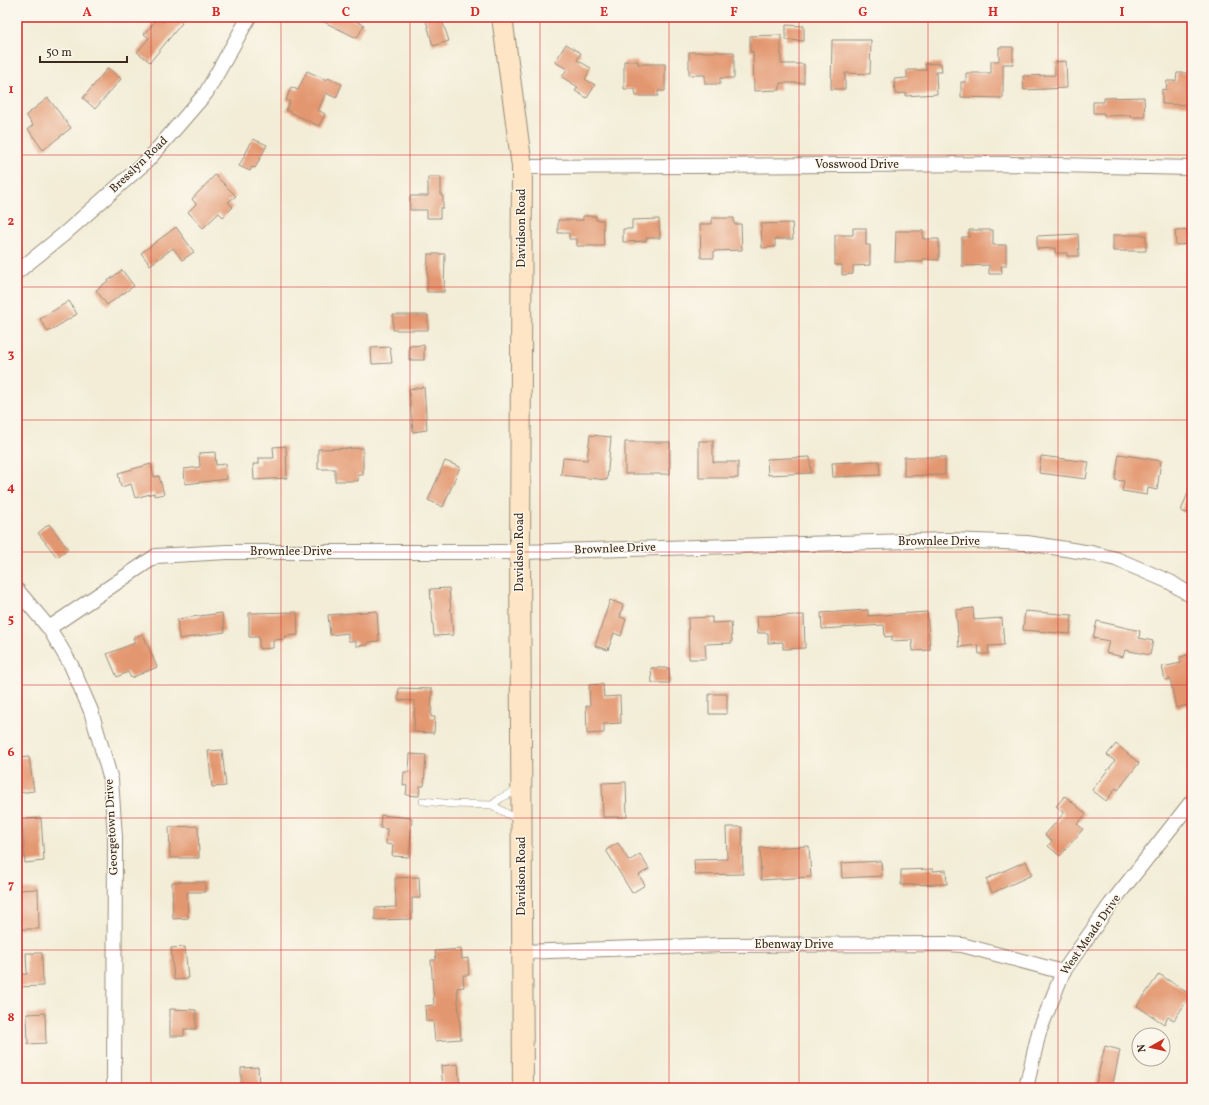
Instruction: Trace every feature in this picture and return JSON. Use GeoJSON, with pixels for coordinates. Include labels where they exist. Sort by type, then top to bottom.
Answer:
{"type":"FeatureCollection","features":[{"type":"Feature","properties":{"kind":"street","name":"Bresslyn Road"},"geometry":{"type":"LineString","coordinates":[[17,272],[63,235],[148,160],[206,93],[249,17]]}},
{"type":"Feature","properties":{"kind":"street","name":"Davidson Road"},"geometry":{"type":"LineString","coordinates":[[502,17],[522,167],[520,552],[523,1088]]}},
{"type":"Feature","properties":{"kind":"street","name":"Vosswood Drive"},"geometry":{"type":"LineString","coordinates":[[522,167],[1009,164],[1192,168]]}},
{"type":"Feature","properties":{"kind":"street","name":"Brownlee Drive"},"geometry":{"type":"LineString","coordinates":[[49,628],[156,556],[227,552],[520,552],[954,540],[1036,544],[1091,553],[1116,560],[1170,582],[1192,596]]}},
{"type":"Feature","properties":{"kind":"street","name":"Georgetown Drive"},"geometry":{"type":"LineString","coordinates":[[17,590],[49,628],[71,665],[91,711],[111,780],[115,837],[114,1088]]}},
{"type":"Feature","properties":{"kind":"street","name":"West Meade Drive"},"geometry":{"type":"LineString","coordinates":[[1026,1088],[1039,1032],[1063,972],[1110,905],[1192,801]]}},
{"type":"Feature","properties":{"kind":"street","name":"Ebenway Drive"},"geometry":{"type":"LineString","coordinates":[[523,952],[721,945],[947,944],[962,945],[1063,972]]}},
{"type":"Feature","properties":{"kind":"lane"},"geometry":{"type":"LineString","coordinates":[[492,805],[501,798],[521,788]]}},
{"type":"Feature","properties":{"kind":"lane"},"geometry":{"type":"LineString","coordinates":[[423,801],[467,805],[492,805],[522,822]]}},
{"type":"Feature","properties":{"kind":"building"},"geometry":{"type":"Polygon","coordinates":[[[167,17],[175,17],[182,23],[150,62],[137,52],[149,38],[144,34],[158,18],[163,22],[167,17]]]}},
{"type":"Feature","properties":{"kind":"building"},"geometry":{"type":"Polygon","coordinates":[[[314,17],[347,17],[364,25],[357,38],[314,17]]]}},
{"type":"Feature","properties":{"kind":"building"},"geometry":{"type":"Polygon","coordinates":[[[425,17],[441,17],[449,41],[433,46],[425,17]]]}},
{"type":"Feature","properties":{"kind":"building"},"geometry":{"type":"Polygon","coordinates":[[[786,25],[804,26],[804,41],[786,40],[786,25]]]}},
{"type":"Feature","properties":{"kind":"building"},"geometry":{"type":"Polygon","coordinates":[[[781,35],[781,64],[804,64],[804,83],[780,83],[780,90],[754,91],[753,51],[750,52],[750,36],[781,35]]]}},
{"type":"Feature","properties":{"kind":"building"},"geometry":{"type":"Polygon","coordinates":[[[832,40],[871,40],[870,74],[845,73],[845,89],[831,89],[832,40]]]}},
{"type":"Feature","properties":{"kind":"building"},"geometry":{"type":"Polygon","coordinates":[[[566,44],[581,53],[577,60],[591,68],[585,79],[595,85],[587,98],[575,91],[578,87],[562,77],[567,69],[555,62],[566,44]]]}},
{"type":"Feature","properties":{"kind":"building"},"geometry":{"type":"Polygon","coordinates":[[[999,47],[1013,47],[1013,64],[1003,64],[1003,98],[961,97],[961,82],[966,82],[966,73],[991,73],[991,61],[999,61],[999,47]]]}},
{"type":"Feature","properties":{"kind":"building"},"geometry":{"type":"Polygon","coordinates":[[[689,52],[734,52],[734,78],[720,78],[720,84],[705,84],[705,75],[689,75],[689,52]]]}},
{"type":"Feature","properties":{"kind":"building"},"geometry":{"type":"Polygon","coordinates":[[[624,61],[638,61],[638,64],[665,64],[665,91],[658,91],[658,96],[636,96],[635,89],[624,89],[624,61]]]}},
{"type":"Feature","properties":{"kind":"building"},"geometry":{"type":"Polygon","coordinates":[[[1066,61],[1067,88],[1024,90],[1023,76],[1055,75],[1055,62],[1066,61]]]}},
{"type":"Feature","properties":{"kind":"building"},"geometry":{"type":"Polygon","coordinates":[[[941,63],[942,72],[936,72],[937,94],[906,96],[906,93],[895,94],[894,79],[907,78],[907,70],[926,70],[925,64],[941,63]]]}},
{"type":"Feature","properties":{"kind":"building"},"geometry":{"type":"Polygon","coordinates":[[[108,68],[121,79],[95,109],[83,98],[108,68]]]}},
{"type":"Feature","properties":{"kind":"building"},"geometry":{"type":"Polygon","coordinates":[[[307,71],[327,80],[328,78],[342,84],[336,98],[326,93],[318,110],[325,114],[319,126],[286,110],[290,102],[286,100],[291,87],[298,90],[307,71]]]}},
{"type":"Feature","properties":{"kind":"building"},"geometry":{"type":"Polygon","coordinates":[[[1177,73],[1190,73],[1190,81],[1192,81],[1192,105],[1162,104],[1162,89],[1166,90],[1167,81],[1176,81],[1177,73]]]}},
{"type":"Feature","properties":{"kind":"building"},"geometry":{"type":"Polygon","coordinates":[[[1144,97],[1145,117],[1130,117],[1131,115],[1104,116],[1104,113],[1093,113],[1093,102],[1104,102],[1104,98],[1144,97]]]}},
{"type":"Feature","properties":{"kind":"building"},"geometry":{"type":"Polygon","coordinates":[[[48,98],[71,128],[43,150],[28,129],[33,125],[26,115],[48,98]]]}},
{"type":"Feature","properties":{"kind":"building"},"geometry":{"type":"Polygon","coordinates":[[[253,139],[267,145],[255,168],[252,167],[250,171],[239,166],[253,139]]]}},
{"type":"Feature","properties":{"kind":"building"},"geometry":{"type":"Polygon","coordinates":[[[215,175],[236,196],[228,202],[233,207],[223,217],[219,213],[203,228],[188,212],[196,204],[192,199],[215,175]]]}},
{"type":"Feature","properties":{"kind":"building"},"geometry":{"type":"Polygon","coordinates":[[[428,177],[441,177],[441,196],[443,196],[443,208],[440,208],[440,218],[427,218],[427,210],[410,210],[410,196],[428,196],[428,177]]]}},
{"type":"Feature","properties":{"kind":"building"},"geometry":{"type":"Polygon","coordinates":[[[583,216],[596,216],[596,220],[603,220],[604,246],[577,246],[577,239],[569,239],[569,233],[558,233],[558,220],[583,220],[583,216]]]}},
{"type":"Feature","properties":{"kind":"building"},"geometry":{"type":"Polygon","coordinates":[[[712,218],[734,218],[734,224],[741,224],[742,250],[714,251],[714,258],[701,258],[700,224],[712,224],[712,218]]]}},
{"type":"Feature","properties":{"kind":"building"},"geometry":{"type":"Polygon","coordinates":[[[659,219],[660,238],[646,238],[646,241],[623,242],[623,229],[632,229],[632,220],[659,219]]]}},
{"type":"Feature","properties":{"kind":"building"},"geometry":{"type":"Polygon","coordinates":[[[792,223],[793,239],[775,239],[775,247],[762,248],[761,224],[792,223]]]}},
{"type":"Feature","properties":{"kind":"building"},"geometry":{"type":"Polygon","coordinates":[[[176,227],[194,252],[182,260],[173,248],[150,265],[141,253],[176,227]]]}},
{"type":"Feature","properties":{"kind":"building"},"geometry":{"type":"Polygon","coordinates":[[[853,228],[866,228],[866,245],[870,245],[870,265],[853,266],[853,274],[842,275],[842,265],[835,265],[835,235],[853,235],[853,228]]]}},
{"type":"Feature","properties":{"kind":"building"},"geometry":{"type":"Polygon","coordinates":[[[969,230],[993,230],[993,245],[1006,245],[1006,266],[1001,266],[1002,274],[989,274],[989,265],[962,266],[962,237],[969,237],[969,230]]]}},
{"type":"Feature","properties":{"kind":"building"},"geometry":{"type":"Polygon","coordinates":[[[1192,230],[1192,244],[1176,245],[1175,231],[1192,230]]]}},
{"type":"Feature","properties":{"kind":"building"},"geometry":{"type":"Polygon","coordinates":[[[896,231],[923,231],[923,239],[939,239],[939,260],[923,259],[923,262],[895,262],[896,231]]]}},
{"type":"Feature","properties":{"kind":"building"},"geometry":{"type":"Polygon","coordinates":[[[1078,234],[1079,256],[1067,256],[1067,253],[1055,253],[1055,248],[1037,249],[1037,236],[1078,234]]]}},
{"type":"Feature","properties":{"kind":"building"},"geometry":{"type":"Polygon","coordinates":[[[1113,235],[1146,235],[1146,251],[1113,251],[1113,235]]]}},
{"type":"Feature","properties":{"kind":"building"},"geometry":{"type":"Polygon","coordinates":[[[428,254],[445,254],[444,292],[427,292],[428,254]]]}},
{"type":"Feature","properties":{"kind":"building"},"geometry":{"type":"Polygon","coordinates":[[[122,270],[134,286],[107,305],[96,290],[122,270]]]}},
{"type":"Feature","properties":{"kind":"building"},"geometry":{"type":"Polygon","coordinates":[[[69,301],[77,314],[48,332],[40,319],[69,301]]]}},
{"type":"Feature","properties":{"kind":"building"},"geometry":{"type":"Polygon","coordinates":[[[393,315],[428,315],[428,330],[393,330],[393,315]]]}},
{"type":"Feature","properties":{"kind":"building"},"geometry":{"type":"Polygon","coordinates":[[[424,345],[424,360],[409,360],[409,346],[424,345]]]}},
{"type":"Feature","properties":{"kind":"building"},"geometry":{"type":"Polygon","coordinates":[[[390,347],[392,363],[372,364],[371,348],[390,347]]]}},
{"type":"Feature","properties":{"kind":"building"},"geometry":{"type":"Polygon","coordinates":[[[424,387],[427,430],[413,432],[409,389],[424,387]]]}},
{"type":"Feature","properties":{"kind":"building"},"geometry":{"type":"Polygon","coordinates":[[[590,435],[611,437],[607,480],[561,475],[563,458],[587,460],[590,435]]]}},
{"type":"Feature","properties":{"kind":"building"},"geometry":{"type":"Polygon","coordinates":[[[699,441],[713,441],[713,462],[738,462],[738,478],[699,478],[699,441]]]}},
{"type":"Feature","properties":{"kind":"building"},"geometry":{"type":"Polygon","coordinates":[[[625,442],[670,442],[670,474],[625,474],[625,442]]]}},
{"type":"Feature","properties":{"kind":"building"},"geometry":{"type":"Polygon","coordinates":[[[286,446],[287,478],[254,480],[253,464],[259,464],[259,458],[274,458],[273,447],[286,446]]]}},
{"type":"Feature","properties":{"kind":"building"},"geometry":{"type":"Polygon","coordinates":[[[363,448],[363,475],[358,475],[358,481],[335,481],[335,469],[318,469],[318,449],[363,448]]]}},
{"type":"Feature","properties":{"kind":"building"},"geometry":{"type":"Polygon","coordinates":[[[215,452],[216,465],[226,464],[227,479],[185,484],[184,469],[200,467],[199,453],[215,452]]]}},
{"type":"Feature","properties":{"kind":"building"},"geometry":{"type":"Polygon","coordinates":[[[1119,454],[1161,461],[1157,490],[1148,488],[1147,495],[1122,491],[1124,481],[1115,480],[1119,454]]]}},
{"type":"Feature","properties":{"kind":"building"},"geometry":{"type":"Polygon","coordinates":[[[1041,456],[1089,462],[1086,479],[1039,473],[1041,456]]]}},
{"type":"Feature","properties":{"kind":"building"},"geometry":{"type":"Polygon","coordinates":[[[810,457],[811,473],[768,475],[767,459],[810,457]]]}},
{"type":"Feature","properties":{"kind":"building"},"geometry":{"type":"Polygon","coordinates":[[[904,457],[945,457],[945,475],[904,476],[904,457]]]}},
{"type":"Feature","properties":{"kind":"building"},"geometry":{"type":"Polygon","coordinates":[[[445,461],[460,467],[443,507],[428,500],[445,461]]]}},
{"type":"Feature","properties":{"kind":"building"},"geometry":{"type":"Polygon","coordinates":[[[879,461],[880,475],[833,477],[832,463],[879,461]]]}},
{"type":"Feature","properties":{"kind":"building"},"geometry":{"type":"Polygon","coordinates":[[[151,464],[154,477],[159,476],[164,494],[154,496],[154,493],[135,498],[131,484],[121,487],[118,473],[151,464]]]}},
{"type":"Feature","properties":{"kind":"building"},"geometry":{"type":"Polygon","coordinates":[[[1192,485],[1192,515],[1181,511],[1192,485]]]}},
{"type":"Feature","properties":{"kind":"building"},"geometry":{"type":"Polygon","coordinates":[[[49,524],[68,549],[57,557],[38,533],[49,524]]]}},
{"type":"Feature","properties":{"kind":"building"},"geometry":{"type":"Polygon","coordinates":[[[449,588],[453,635],[434,636],[430,589],[449,588]]]}},
{"type":"Feature","properties":{"kind":"building"},"geometry":{"type":"Polygon","coordinates":[[[610,600],[623,605],[620,617],[626,619],[621,636],[614,633],[608,650],[595,646],[610,600]]]}},
{"type":"Feature","properties":{"kind":"building"},"geometry":{"type":"Polygon","coordinates":[[[973,608],[974,620],[1002,618],[1004,645],[988,646],[989,654],[979,654],[978,645],[959,647],[956,610],[973,608]]]}},
{"type":"Feature","properties":{"kind":"building"},"geometry":{"type":"Polygon","coordinates":[[[868,610],[868,616],[927,612],[930,650],[913,651],[912,640],[892,641],[892,636],[885,637],[884,625],[822,629],[821,613],[868,610]]]}},
{"type":"Feature","properties":{"kind":"building"},"geometry":{"type":"Polygon","coordinates":[[[377,611],[379,641],[368,642],[368,645],[356,646],[356,641],[348,641],[348,633],[330,635],[328,615],[377,611]]]}},
{"type":"Feature","properties":{"kind":"building"},"geometry":{"type":"Polygon","coordinates":[[[1025,611],[1072,615],[1070,634],[1023,630],[1025,611]]]}},
{"type":"Feature","properties":{"kind":"building"},"geometry":{"type":"Polygon","coordinates":[[[297,612],[298,635],[286,636],[286,639],[273,640],[273,648],[259,649],[259,637],[249,637],[249,613],[297,612]]]}},
{"type":"Feature","properties":{"kind":"building"},"geometry":{"type":"Polygon","coordinates":[[[222,613],[225,632],[179,639],[177,619],[222,613]]]}},
{"type":"Feature","properties":{"kind":"building"},"geometry":{"type":"Polygon","coordinates":[[[804,615],[805,648],[783,649],[783,642],[768,643],[768,633],[758,633],[757,616],[804,615]]]}},
{"type":"Feature","properties":{"kind":"building"},"geometry":{"type":"Polygon","coordinates":[[[712,617],[712,623],[731,622],[732,643],[705,644],[706,659],[689,659],[688,618],[712,617]]]}},
{"type":"Feature","properties":{"kind":"building"},"geometry":{"type":"Polygon","coordinates":[[[1097,621],[1140,631],[1139,638],[1153,641],[1150,655],[1125,650],[1123,657],[1106,653],[1109,641],[1093,638],[1097,621]]]}},
{"type":"Feature","properties":{"kind":"building"},"geometry":{"type":"Polygon","coordinates":[[[143,634],[157,667],[131,678],[128,672],[117,677],[107,654],[135,643],[133,638],[143,634]]]}},
{"type":"Feature","properties":{"kind":"building"},"geometry":{"type":"Polygon","coordinates":[[[1192,654],[1192,704],[1176,708],[1170,679],[1165,680],[1162,667],[1181,663],[1180,657],[1192,654]]]}},
{"type":"Feature","properties":{"kind":"building"},"geometry":{"type":"Polygon","coordinates":[[[651,668],[669,668],[670,683],[652,683],[651,668]]]}},
{"type":"Feature","properties":{"kind":"building"},"geometry":{"type":"Polygon","coordinates":[[[603,684],[604,697],[620,696],[621,723],[604,724],[604,733],[587,734],[586,706],[590,706],[589,685],[603,684]]]}},
{"type":"Feature","properties":{"kind":"building"},"geometry":{"type":"Polygon","coordinates":[[[399,688],[432,689],[431,717],[435,717],[434,733],[414,732],[415,701],[398,700],[399,688]]]}},
{"type":"Feature","properties":{"kind":"building"},"geometry":{"type":"Polygon","coordinates":[[[709,694],[727,694],[727,714],[709,714],[709,694]]]}},
{"type":"Feature","properties":{"kind":"building"},"geometry":{"type":"Polygon","coordinates":[[[1116,744],[1139,763],[1118,790],[1116,788],[1106,801],[1092,790],[1115,761],[1107,755],[1116,744]]]}},
{"type":"Feature","properties":{"kind":"building"},"geometry":{"type":"Polygon","coordinates":[[[222,750],[226,786],[212,787],[208,751],[222,750]]]}},
{"type":"Feature","properties":{"kind":"building"},"geometry":{"type":"Polygon","coordinates":[[[410,754],[426,755],[424,786],[420,786],[419,796],[406,795],[407,786],[403,785],[404,772],[409,772],[410,754]]]}},
{"type":"Feature","properties":{"kind":"building"},"geometry":{"type":"Polygon","coordinates":[[[29,757],[34,791],[17,793],[17,758],[29,757]]]}},
{"type":"Feature","properties":{"kind":"building"},"geometry":{"type":"Polygon","coordinates":[[[626,782],[627,817],[603,817],[602,783],[626,782]]]}},
{"type":"Feature","properties":{"kind":"building"},"geometry":{"type":"Polygon","coordinates":[[[1065,796],[1086,814],[1077,824],[1083,829],[1060,856],[1048,846],[1052,841],[1045,835],[1064,813],[1056,806],[1065,796]]]}},
{"type":"Feature","properties":{"kind":"building"},"geometry":{"type":"Polygon","coordinates":[[[381,815],[412,818],[409,857],[392,856],[393,845],[386,844],[387,829],[380,828],[381,815]]]}},
{"type":"Feature","properties":{"kind":"building"},"geometry":{"type":"Polygon","coordinates":[[[41,818],[44,861],[25,863],[22,819],[41,818]]]}},
{"type":"Feature","properties":{"kind":"building"},"geometry":{"type":"Polygon","coordinates":[[[198,826],[199,858],[170,858],[169,827],[198,826]]]}},
{"type":"Feature","properties":{"kind":"building"},"geometry":{"type":"Polygon","coordinates":[[[726,827],[742,827],[743,874],[695,875],[694,860],[727,859],[726,827]]]}},
{"type":"Feature","properties":{"kind":"building"},"geometry":{"type":"Polygon","coordinates":[[[618,843],[629,861],[640,854],[649,869],[639,875],[645,885],[632,893],[606,850],[618,843]]]}},
{"type":"Feature","properties":{"kind":"building"},"geometry":{"type":"Polygon","coordinates":[[[809,846],[811,877],[761,880],[760,848],[809,846]]]}},
{"type":"Feature","properties":{"kind":"building"},"geometry":{"type":"Polygon","coordinates":[[[881,861],[882,876],[842,878],[841,863],[881,861]]]}},
{"type":"Feature","properties":{"kind":"building"},"geometry":{"type":"Polygon","coordinates":[[[1026,861],[1032,875],[992,893],[986,879],[1026,861]]]}},
{"type":"Feature","properties":{"kind":"building"},"geometry":{"type":"Polygon","coordinates":[[[933,869],[933,871],[946,870],[947,884],[901,885],[901,870],[933,869]]]}},
{"type":"Feature","properties":{"kind":"building"},"geometry":{"type":"Polygon","coordinates":[[[419,877],[420,898],[412,898],[412,919],[375,920],[375,908],[396,907],[395,878],[419,877]]]}},
{"type":"Feature","properties":{"kind":"building"},"geometry":{"type":"Polygon","coordinates":[[[172,882],[205,882],[205,892],[187,892],[188,918],[173,919],[172,882]]]}},
{"type":"Feature","properties":{"kind":"building"},"geometry":{"type":"Polygon","coordinates":[[[38,889],[39,929],[17,929],[17,890],[38,889]]]}},
{"type":"Feature","properties":{"kind":"building"},"geometry":{"type":"Polygon","coordinates":[[[185,947],[188,979],[174,980],[171,948],[185,947]]]}},
{"type":"Feature","properties":{"kind":"building"},"geometry":{"type":"Polygon","coordinates":[[[461,949],[462,959],[468,958],[469,975],[463,975],[464,987],[457,988],[461,1039],[435,1041],[433,1021],[426,1021],[425,1006],[434,1005],[431,960],[436,960],[435,951],[461,949]]]}},
{"type":"Feature","properties":{"kind":"building"},"geometry":{"type":"Polygon","coordinates":[[[26,953],[42,953],[43,986],[17,987],[17,974],[27,974],[26,953]]]}},
{"type":"Feature","properties":{"kind":"building"},"geometry":{"type":"Polygon","coordinates":[[[1159,974],[1191,995],[1174,1020],[1168,1017],[1164,1024],[1137,1006],[1159,974]]]}},
{"type":"Feature","properties":{"kind":"building"},"geometry":{"type":"Polygon","coordinates":[[[170,1009],[196,1010],[196,1029],[184,1029],[184,1036],[170,1036],[170,1009]]]}},
{"type":"Feature","properties":{"kind":"building"},"geometry":{"type":"Polygon","coordinates":[[[45,1013],[46,1043],[28,1044],[27,1014],[45,1013]]]}},
{"type":"Feature","properties":{"kind":"building"},"geometry":{"type":"Polygon","coordinates":[[[1105,1046],[1120,1050],[1112,1088],[1095,1088],[1105,1046]]]}},
{"type":"Feature","properties":{"kind":"building"},"geometry":{"type":"Polygon","coordinates":[[[458,1064],[460,1088],[443,1088],[441,1066],[458,1064]]]}},
{"type":"Feature","properties":{"kind":"building"},"geometry":{"type":"Polygon","coordinates":[[[258,1067],[259,1088],[241,1088],[241,1068],[258,1067]]]}}]}
